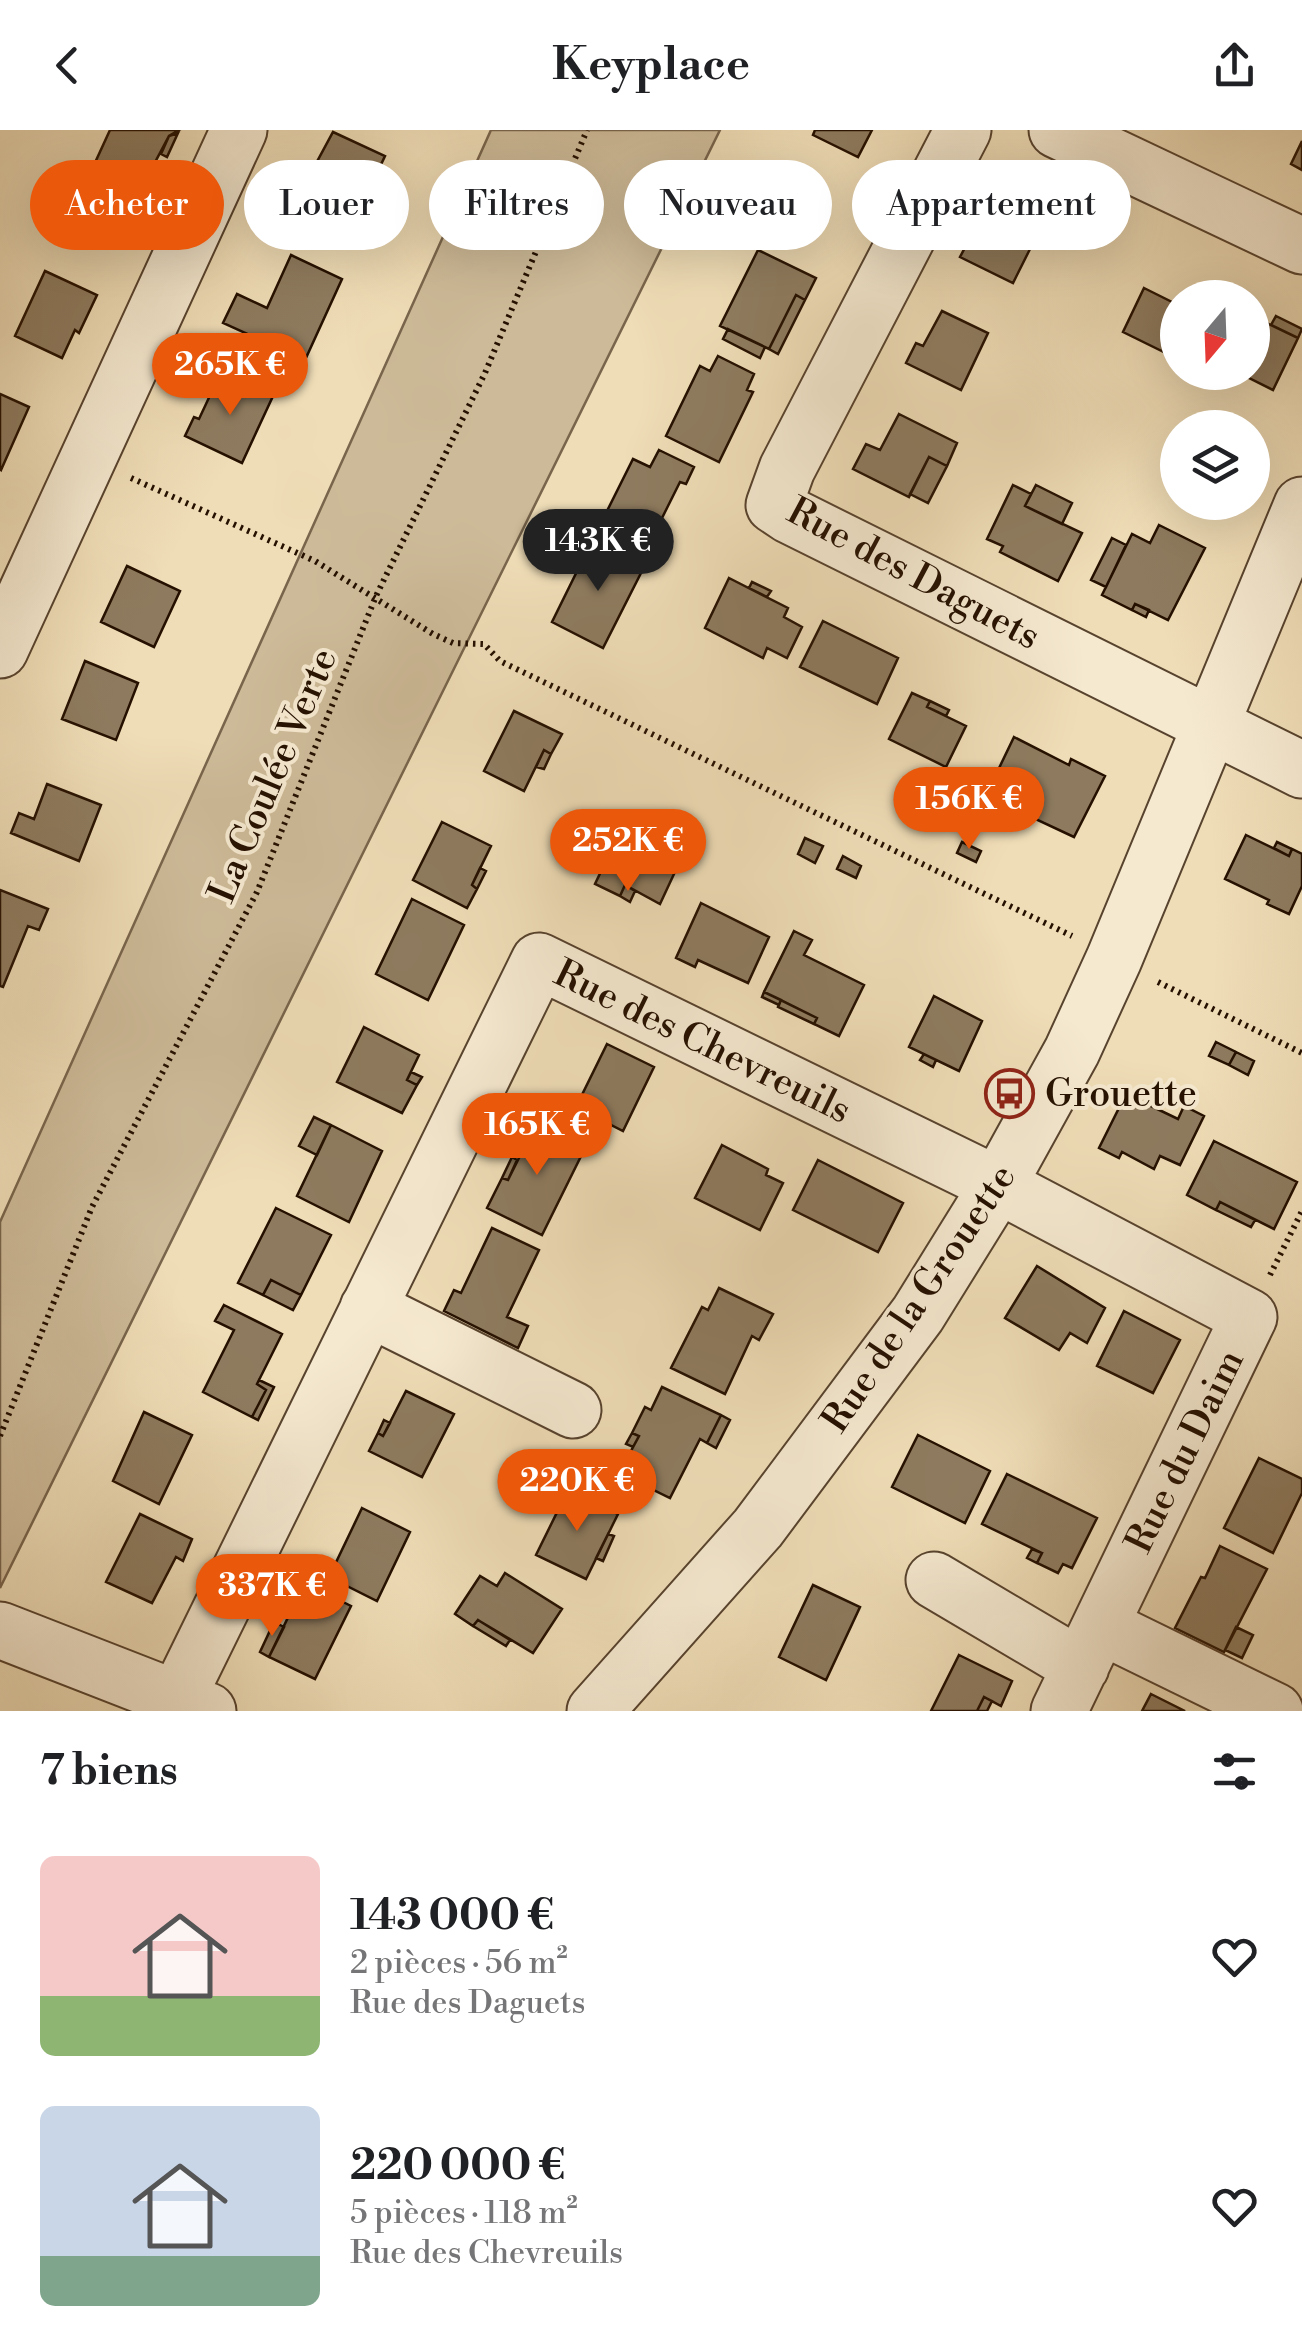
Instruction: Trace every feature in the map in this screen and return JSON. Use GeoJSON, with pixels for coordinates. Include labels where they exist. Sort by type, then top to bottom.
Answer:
{"type":"FeatureCollection","features":[{"type":"Feature","properties":{"kind":"street"},"geometry":{"type":"LineString","coordinates":[[0,650],[238,130]]}},
{"type":"Feature","properties":{"kind":"street","name":"Rue des Daguets"},"geometry":{"type":"LineString","coordinates":[[963,130],[786,469],[774,504],[788,515],[1210,725]]}},
{"type":"Feature","properties":{"kind":"street"},"geometry":{"type":"LineString","coordinates":[[1058,130],[1302,246]]}},
{"type":"Feature","properties":{"kind":"street","name":"Rue de la Grouette"},"geometry":{"type":"LineString","coordinates":[[595,1711],[758,1528],[918,1314],[998,1184],[1072,1051],[1302,504]]}},
{"type":"Feature","properties":{"kind":"street"},"geometry":{"type":"LineString","coordinates":[[1210,725],[1302,770]]}},
{"type":"Feature","properties":{"kind":"street","name":"Rue des Chevreuils"},"geometry":{"type":"LineString","coordinates":[[186,1707],[368,1308],[539,961],[998,1184]]}},
{"type":"Feature","properties":{"kind":"street","name":"Rue du Daim"},"geometry":{"type":"LineString","coordinates":[[998,1184],[1249,1317],[1080,1668]]}},
{"type":"Feature","properties":{"kind":"street"},"geometry":{"type":"LineString","coordinates":[[368,1308],[573,1410]]}},
{"type":"Feature","properties":{"kind":"street"},"geometry":{"type":"LineString","coordinates":[[934,1580],[1080,1668],[1275,1711]]}},
{"type":"Feature","properties":{"kind":"street"},"geometry":{"type":"LineString","coordinates":[[1,1629],[186,1707]]}},
{"type":"Feature","properties":{"kind":"path","name":"La Coulée Verte"},"geometry":{"type":"LineString","coordinates":[[0,1436],[92,1207],[257,892],[376,596],[485,374],[587,130]]}},
{"type":"Feature","properties":{"kind":"path"},"geometry":{"type":"LineString","coordinates":[[89,459],[314,560],[433,634],[454,643],[484,644],[500,662],[1085,942]]}},
{"type":"Feature","properties":{"kind":"path"},"geometry":{"type":"LineString","coordinates":[[1142,975],[1302,1053]]}},
{"type":"Feature","properties":{"kind":"path"},"geometry":{"type":"LineString","coordinates":[[1249,1317],[1302,1211]]}},
{"type":"Feature","properties":{"kind":"shaded area"},"geometry":{"type":"Polygon","coordinates":[[[491,130],[720,130],[705,160],[624,160],[624,250],[661,250],[0,1588],[0,1222],[437,250],[604,250],[604,160],[478,160],[491,130]]]}},
{"type":"Feature","properties":{"kind":"building"},"geometry":{"type":"Polygon","coordinates":[[[110,130],[179,130],[169,136],[156,160],[96,160],[110,130]]]}},
{"type":"Feature","properties":{"kind":"building"},"geometry":{"type":"Polygon","coordinates":[[[815,130],[872,130],[858,157],[813,135],[815,130]]]}},
{"type":"Feature","properties":{"kind":"building"},"geometry":{"type":"Polygon","coordinates":[[[333,132],[385,156],[383,160],[318,160],[333,132]]]}},
{"type":"Feature","properties":{"kind":"building"},"geometry":{"type":"Polygon","coordinates":[[[178,133],[167,157],[161,154],[169,136],[178,133]]]}},
{"type":"Feature","properties":{"kind":"building"},"geometry":{"type":"Polygon","coordinates":[[[1302,141],[1302,170],[1291,164],[1302,141]]]}},
{"type":"Feature","properties":{"kind":"building"},"geometry":{"type":"Polygon","coordinates":[[[758,250],[816,278],[805,300],[796,295],[769,349],[720,326],[758,250]]]}},
{"type":"Feature","properties":{"kind":"building"},"geometry":{"type":"Polygon","coordinates":[[[964,250],[1030,250],[1013,283],[960,257],[964,250]]]}},
{"type":"Feature","properties":{"kind":"building"},"geometry":{"type":"Polygon","coordinates":[[[291,255],[342,279],[305,360],[223,323],[237,294],[267,308],[291,255]]]}},
{"type":"Feature","properties":{"kind":"building"},"geometry":{"type":"Polygon","coordinates":[[[45,271],[97,295],[62,358],[15,336],[45,271]]]}},
{"type":"Feature","properties":{"kind":"building"},"geometry":{"type":"Polygon","coordinates":[[[1144,288],[1160,296],[1160,350],[1123,332],[1144,288]]]}},
{"type":"Feature","properties":{"kind":"building"},"geometry":{"type":"Polygon","coordinates":[[[796,295],[805,300],[778,354],[769,349],[796,295]]]}},
{"type":"Feature","properties":{"kind":"building"},"geometry":{"type":"Polygon","coordinates":[[[942,311],[988,333],[961,390],[906,363],[916,343],[923,346],[942,311]]]}},
{"type":"Feature","properties":{"kind":"building"},"geometry":{"type":"Polygon","coordinates":[[[1276,316],[1302,329],[1298,338],[1271,325],[1276,316]]]}},
{"type":"Feature","properties":{"kind":"building"},"geometry":{"type":"Polygon","coordinates":[[[1270,325],[1298,338],[1273,390],[1270,388],[1270,325]]]}},
{"type":"Feature","properties":{"kind":"building"},"geometry":{"type":"Polygon","coordinates":[[[728,329],[765,347],[760,358],[723,339],[728,329]]]}},
{"type":"Feature","properties":{"kind":"building"},"geometry":{"type":"Polygon","coordinates":[[[718,356],[754,374],[747,390],[753,392],[719,462],[666,436],[700,366],[710,371],[718,356]]]}},
{"type":"Feature","properties":{"kind":"building"},"geometry":{"type":"Polygon","coordinates":[[[221,372],[273,396],[242,463],[185,436],[194,417],[199,419],[221,372]]]}},
{"type":"Feature","properties":{"kind":"building"},"geometry":{"type":"Polygon","coordinates":[[[0,394],[29,407],[1,470],[0,469],[0,394]]]}},
{"type":"Feature","properties":{"kind":"building"},"geometry":{"type":"Polygon","coordinates":[[[899,414],[957,443],[947,466],[929,457],[909,497],[853,469],[866,444],[880,450],[899,414]]]}},
{"type":"Feature","properties":{"kind":"building"},"geometry":{"type":"Polygon","coordinates":[[[659,450],[694,467],[686,484],[680,482],[652,538],[605,515],[633,459],[650,467],[659,450]]]}},
{"type":"Feature","properties":{"kind":"building"},"geometry":{"type":"Polygon","coordinates":[[[929,457],[947,466],[928,503],[910,494],[929,457]]]}},
{"type":"Feature","properties":{"kind":"building"},"geometry":{"type":"Polygon","coordinates":[[[1013,485],[1031,494],[1025,506],[1082,533],[1058,581],[1000,552],[1003,546],[987,539],[1013,485]]]}},
{"type":"Feature","properties":{"kind":"building"},"geometry":{"type":"Polygon","coordinates":[[[1036,485],[1072,503],[1062,524],[1025,506],[1036,485]]]}},
{"type":"Feature","properties":{"kind":"building"},"geometry":{"type":"Polygon","coordinates":[[[1159,525],[1205,548],[1168,620],[1135,604],[1132,610],[1102,595],[1132,534],[1150,543],[1159,525]]]}},
{"type":"Feature","properties":{"kind":"building"},"geometry":{"type":"Polygon","coordinates":[[[1112,538],[1126,545],[1106,587],[1091,580],[1112,538]]]}},
{"type":"Feature","properties":{"kind":"building"},"geometry":{"type":"Polygon","coordinates":[[[592,541],[644,567],[603,648],[552,622],[592,541]]]}},
{"type":"Feature","properties":{"kind":"building"},"geometry":{"type":"Polygon","coordinates":[[[127,566],[180,591],[154,647],[101,622],[127,566]]]}},
{"type":"Feature","properties":{"kind":"building"},"geometry":{"type":"Polygon","coordinates":[[[729,578],[788,608],[784,617],[802,627],[787,658],[767,648],[763,658],[705,628],[729,578]]]}},
{"type":"Feature","properties":{"kind":"building"},"geometry":{"type":"Polygon","coordinates":[[[752,582],[771,591],[767,597],[749,588],[752,582]]]}},
{"type":"Feature","properties":{"kind":"building"},"geometry":{"type":"Polygon","coordinates":[[[1135,604],[1149,610],[1146,617],[1132,610],[1135,604]]]}},
{"type":"Feature","properties":{"kind":"building"},"geometry":{"type":"Polygon","coordinates":[[[823,621],[898,658],[877,704],[800,667],[823,621]]]}},
{"type":"Feature","properties":{"kind":"building"},"geometry":{"type":"Polygon","coordinates":[[[85,661],[138,683],[116,740],[62,719],[85,661]]]}},
{"type":"Feature","properties":{"kind":"building"},"geometry":{"type":"Polygon","coordinates":[[[912,693],[930,701],[927,707],[966,726],[946,767],[889,739],[912,693]]]}},
{"type":"Feature","properties":{"kind":"building"},"geometry":{"type":"Polygon","coordinates":[[[930,701],[949,710],[946,716],[927,707],[930,701]]]}},
{"type":"Feature","properties":{"kind":"building"},"geometry":{"type":"Polygon","coordinates":[[[514,711],[562,734],[551,754],[544,750],[524,791],[484,771],[514,711]]]}},
{"type":"Feature","properties":{"kind":"building"},"geometry":{"type":"Polygon","coordinates":[[[1014,737],[1069,765],[1071,759],[1105,776],[1074,837],[1008,806],[1010,802],[988,791],[1014,737]]]}},
{"type":"Feature","properties":{"kind":"building"},"geometry":{"type":"Polygon","coordinates":[[[544,750],[551,754],[544,769],[536,767],[544,750]]]}},
{"type":"Feature","properties":{"kind":"building"},"geometry":{"type":"Polygon","coordinates":[[[47,784],[101,805],[79,861],[11,833],[19,813],[34,819],[47,784]]]}},
{"type":"Feature","properties":{"kind":"building"},"geometry":{"type":"Polygon","coordinates":[[[442,822],[491,846],[472,885],[477,889],[467,908],[413,880],[442,822]]]}},
{"type":"Feature","properties":{"kind":"building"},"geometry":{"type":"Polygon","coordinates":[[[620,832],[680,861],[660,904],[625,885],[620,896],[595,884],[620,832]]]}},
{"type":"Feature","properties":{"kind":"building"},"geometry":{"type":"Polygon","coordinates":[[[1246,835],[1289,856],[1292,849],[1302,854],[1302,886],[1289,914],[1225,879],[1246,835]]]}},
{"type":"Feature","properties":{"kind":"building"},"geometry":{"type":"Polygon","coordinates":[[[805,838],[823,846],[815,863],[798,854],[805,838]]]}},
{"type":"Feature","properties":{"kind":"building"},"geometry":{"type":"Polygon","coordinates":[[[962,842],[981,851],[976,862],[957,853],[962,842]]]}},
{"type":"Feature","properties":{"kind":"building"},"geometry":{"type":"Polygon","coordinates":[[[1277,842],[1292,849],[1289,856],[1274,848],[1277,842]]]}},
{"type":"Feature","properties":{"kind":"building"},"geometry":{"type":"Polygon","coordinates":[[[843,856],[861,866],[856,878],[837,869],[843,856]]]}},
{"type":"Feature","properties":{"kind":"building"},"geometry":{"type":"Polygon","coordinates":[[[480,868],[486,871],[477,889],[472,885],[480,868]]]}},
{"type":"Feature","properties":{"kind":"building"},"geometry":{"type":"Polygon","coordinates":[[[625,885],[635,891],[630,902],[620,896],[625,885]]]}},
{"type":"Feature","properties":{"kind":"building"},"geometry":{"type":"Polygon","coordinates":[[[0,890],[48,909],[39,930],[28,926],[3,987],[0,986],[0,890]]]}},
{"type":"Feature","properties":{"kind":"building"},"geometry":{"type":"Polygon","coordinates":[[[412,899],[464,925],[428,1000],[376,974],[412,899]]]}},
{"type":"Feature","properties":{"kind":"building"},"geometry":{"type":"Polygon","coordinates":[[[701,903],[769,937],[748,983],[698,960],[695,967],[676,958],[701,903]]]}},
{"type":"Feature","properties":{"kind":"building"},"geometry":{"type":"Polygon","coordinates":[[[794,931],[812,940],[804,955],[864,985],[839,1036],[814,1024],[817,1018],[764,992],[794,931]]]}},
{"type":"Feature","properties":{"kind":"building"},"geometry":{"type":"Polygon","coordinates":[[[764,992],[781,1000],[779,1005],[762,997],[764,992]]]}},
{"type":"Feature","properties":{"kind":"building"},"geometry":{"type":"Polygon","coordinates":[[[934,996],[982,1021],[959,1071],[909,1047],[934,996]]]}},
{"type":"Feature","properties":{"kind":"building"},"geometry":{"type":"Polygon","coordinates":[[[781,1000],[817,1018],[814,1024],[778,1007],[781,1000]]]}},
{"type":"Feature","properties":{"kind":"building"},"geometry":{"type":"Polygon","coordinates":[[[364,1027],[419,1055],[407,1080],[417,1085],[402,1113],[337,1082],[364,1027]]]}},
{"type":"Feature","properties":{"kind":"building"},"geometry":{"type":"Polygon","coordinates":[[[1216,1042],[1236,1052],[1229,1065],[1209,1056],[1216,1042]]]}},
{"type":"Feature","properties":{"kind":"building"},"geometry":{"type":"Polygon","coordinates":[[[607,1044],[654,1067],[623,1131],[576,1107],[607,1044]]]}},
{"type":"Feature","properties":{"kind":"building"},"geometry":{"type":"Polygon","coordinates":[[[1236,1052],[1254,1061],[1248,1075],[1229,1065],[1236,1052]]]}},
{"type":"Feature","properties":{"kind":"building"},"geometry":{"type":"Polygon","coordinates":[[[924,1054],[936,1060],[933,1067],[920,1060],[924,1054]]]}},
{"type":"Feature","properties":{"kind":"building"},"geometry":{"type":"Polygon","coordinates":[[[411,1072],[422,1077],[417,1085],[407,1080],[411,1072]]]}},
{"type":"Feature","properties":{"kind":"building"},"geometry":{"type":"Polygon","coordinates":[[[1126,1094],[1178,1119],[1184,1106],[1204,1116],[1180,1165],[1160,1156],[1154,1169],[1122,1152],[1119,1158],[1099,1148],[1126,1094]]]}},
{"type":"Feature","properties":{"kind":"building"},"geometry":{"type":"Polygon","coordinates":[[[314,1117],[331,1125],[317,1155],[299,1146],[314,1117]]]}},
{"type":"Feature","properties":{"kind":"building"},"geometry":{"type":"Polygon","coordinates":[[[530,1119],[586,1146],[542,1235],[487,1208],[502,1178],[508,1180],[526,1144],[519,1141],[530,1119]]]}},
{"type":"Feature","properties":{"kind":"building"},"geometry":{"type":"Polygon","coordinates":[[[331,1125],[382,1151],[349,1222],[297,1196],[331,1125]]]}},
{"type":"Feature","properties":{"kind":"building"},"geometry":{"type":"Polygon","coordinates":[[[1214,1141],[1297,1182],[1274,1229],[1220,1202],[1216,1210],[1187,1195],[1214,1141]]]}},
{"type":"Feature","properties":{"kind":"building"},"geometry":{"type":"Polygon","coordinates":[[[722,1145],[768,1169],[766,1175],[783,1183],[760,1230],[695,1198],[722,1145]]]}},
{"type":"Feature","properties":{"kind":"building"},"geometry":{"type":"Polygon","coordinates":[[[512,1157],[517,1160],[508,1180],[502,1178],[512,1157]]]}},
{"type":"Feature","properties":{"kind":"building"},"geometry":{"type":"Polygon","coordinates":[[[818,1160],[903,1203],[878,1252],[793,1210],[818,1160]]]}},
{"type":"Feature","properties":{"kind":"building"},"geometry":{"type":"Polygon","coordinates":[[[1220,1202],[1255,1220],[1251,1227],[1216,1210],[1220,1202]]]}},
{"type":"Feature","properties":{"kind":"building"},"geometry":{"type":"Polygon","coordinates":[[[276,1208],[331,1235],[301,1295],[271,1280],[263,1295],[238,1283],[276,1208]]]}},
{"type":"Feature","properties":{"kind":"building"},"geometry":{"type":"Polygon","coordinates":[[[492,1228],[539,1250],[507,1317],[528,1326],[518,1348],[444,1311],[454,1290],[461,1293],[492,1228]]]}},
{"type":"Feature","properties":{"kind":"building"},"geometry":{"type":"Polygon","coordinates":[[[1037,1266],[1105,1308],[1087,1343],[1070,1333],[1059,1350],[1005,1318],[1037,1266]]]}},
{"type":"Feature","properties":{"kind":"building"},"geometry":{"type":"Polygon","coordinates":[[[271,1280],[301,1295],[293,1310],[263,1295],[271,1280]]]}},
{"type":"Feature","properties":{"kind":"building"},"geometry":{"type":"Polygon","coordinates":[[[719,1288],[773,1314],[759,1340],[752,1336],[725,1394],[671,1368],[702,1307],[708,1310],[719,1288]]]}},
{"type":"Feature","properties":{"kind":"building"},"geometry":{"type":"Polygon","coordinates":[[[224,1305],[282,1334],[257,1384],[266,1390],[252,1417],[203,1392],[234,1330],[215,1321],[224,1305]]]}},
{"type":"Feature","properties":{"kind":"building"},"geometry":{"type":"Polygon","coordinates":[[[1124,1311],[1180,1340],[1153,1393],[1097,1366],[1124,1311]]]}},
{"type":"Feature","properties":{"kind":"building"},"geometry":{"type":"Polygon","coordinates":[[[259,1380],[274,1387],[258,1420],[252,1417],[266,1390],[257,1384],[259,1380]]]}},
{"type":"Feature","properties":{"kind":"building"},"geometry":{"type":"Polygon","coordinates":[[[662,1387],[721,1415],[707,1443],[700,1439],[670,1498],[619,1473],[639,1436],[632,1433],[645,1407],[651,1410],[662,1387]]]}},
{"type":"Feature","properties":{"kind":"building"},"geometry":{"type":"Polygon","coordinates":[[[406,1391],[454,1414],[422,1477],[369,1451],[378,1433],[383,1436],[406,1391]]]}},
{"type":"Feature","properties":{"kind":"building"},"geometry":{"type":"Polygon","coordinates":[[[144,1412],[192,1435],[159,1504],[113,1481],[144,1412]]]}},
{"type":"Feature","properties":{"kind":"building"},"geometry":{"type":"Polygon","coordinates":[[[721,1415],[730,1420],[716,1448],[707,1443],[721,1415]]]}},
{"type":"Feature","properties":{"kind":"building"},"geometry":{"type":"Polygon","coordinates":[[[384,1420],[390,1423],[383,1436],[378,1433],[384,1420]]]}},
{"type":"Feature","properties":{"kind":"building"},"geometry":{"type":"Polygon","coordinates":[[[632,1433],[639,1436],[633,1447],[626,1444],[632,1433]]]}},
{"type":"Feature","properties":{"kind":"building"},"geometry":{"type":"Polygon","coordinates":[[[918,1435],[990,1471],[965,1523],[892,1487],[918,1435]]]}},
{"type":"Feature","properties":{"kind":"building"},"geometry":{"type":"Polygon","coordinates":[[[1259,1458],[1302,1479],[1302,1493],[1273,1553],[1224,1528],[1259,1458]]]}},
{"type":"Feature","properties":{"kind":"building"},"geometry":{"type":"Polygon","coordinates":[[[1007,1474],[1097,1518],[1072,1568],[1063,1564],[1058,1573],[1037,1563],[1042,1553],[982,1524],[1007,1474]]]}},
{"type":"Feature","properties":{"kind":"building"},"geometry":{"type":"Polygon","coordinates":[[[568,1490],[618,1514],[586,1579],[536,1555],[568,1490]]]}},
{"type":"Feature","properties":{"kind":"building"},"geometry":{"type":"Polygon","coordinates":[[[362,1508],[410,1532],[377,1601],[329,1577],[362,1508]]]}},
{"type":"Feature","properties":{"kind":"building"},"geometry":{"type":"Polygon","coordinates":[[[140,1514],[192,1539],[183,1561],[176,1557],[152,1603],[106,1582],[140,1514]]]}},
{"type":"Feature","properties":{"kind":"building"},"geometry":{"type":"Polygon","coordinates":[[[608,1534],[614,1536],[603,1561],[596,1558],[608,1534]]]}},
{"type":"Feature","properties":{"kind":"building"},"geometry":{"type":"Polygon","coordinates":[[[1220,1546],[1267,1569],[1224,1652],[1175,1628],[1220,1546]]]}},
{"type":"Feature","properties":{"kind":"building"},"geometry":{"type":"Polygon","coordinates":[[[1032,1549],[1042,1553],[1037,1563],[1027,1558],[1032,1549]]]}},
{"type":"Feature","properties":{"kind":"building"},"geometry":{"type":"Polygon","coordinates":[[[505,1573],[562,1609],[533,1653],[478,1620],[473,1626],[455,1614],[480,1576],[497,1586],[505,1573]]]}},
{"type":"Feature","properties":{"kind":"building"},"geometry":{"type":"Polygon","coordinates":[[[309,1585],[351,1606],[315,1679],[269,1657],[294,1605],[300,1606],[309,1585]]]}},
{"type":"Feature","properties":{"kind":"building"},"geometry":{"type":"Polygon","coordinates":[[[813,1585],[860,1607],[826,1680],[779,1657],[813,1585]]]}},
{"type":"Feature","properties":{"kind":"building"},"geometry":{"type":"Polygon","coordinates":[[[478,1620],[510,1640],[506,1646],[473,1626],[478,1620]]]}},
{"type":"Feature","properties":{"kind":"building"},"geometry":{"type":"Polygon","coordinates":[[[274,1622],[284,1627],[269,1657],[260,1652],[274,1622]]]}},
{"type":"Feature","properties":{"kind":"building"},"geometry":{"type":"Polygon","coordinates":[[[1236,1627],[1253,1635],[1242,1658],[1225,1650],[1236,1627]]]}},
{"type":"Feature","properties":{"kind":"building"},"geometry":{"type":"Polygon","coordinates":[[[959,1655],[1012,1681],[1001,1706],[984,1697],[977,1711],[931,1711],[959,1655]]]}},
{"type":"Feature","properties":{"kind":"building"},"geometry":{"type":"Polygon","coordinates":[[[1151,1694],[1185,1711],[1142,1711],[1151,1694]]]}},
{"type":"Feature","properties":{"kind":"building"},"geometry":{"type":"Polygon","coordinates":[[[984,1697],[992,1701],[987,1711],[977,1711],[984,1697]]]}},
{"type":"Feature","properties":{"kind":"place","name":"Grouette"},"geometry":{"type":"Point","coordinates":[1010,1093]}}]}
